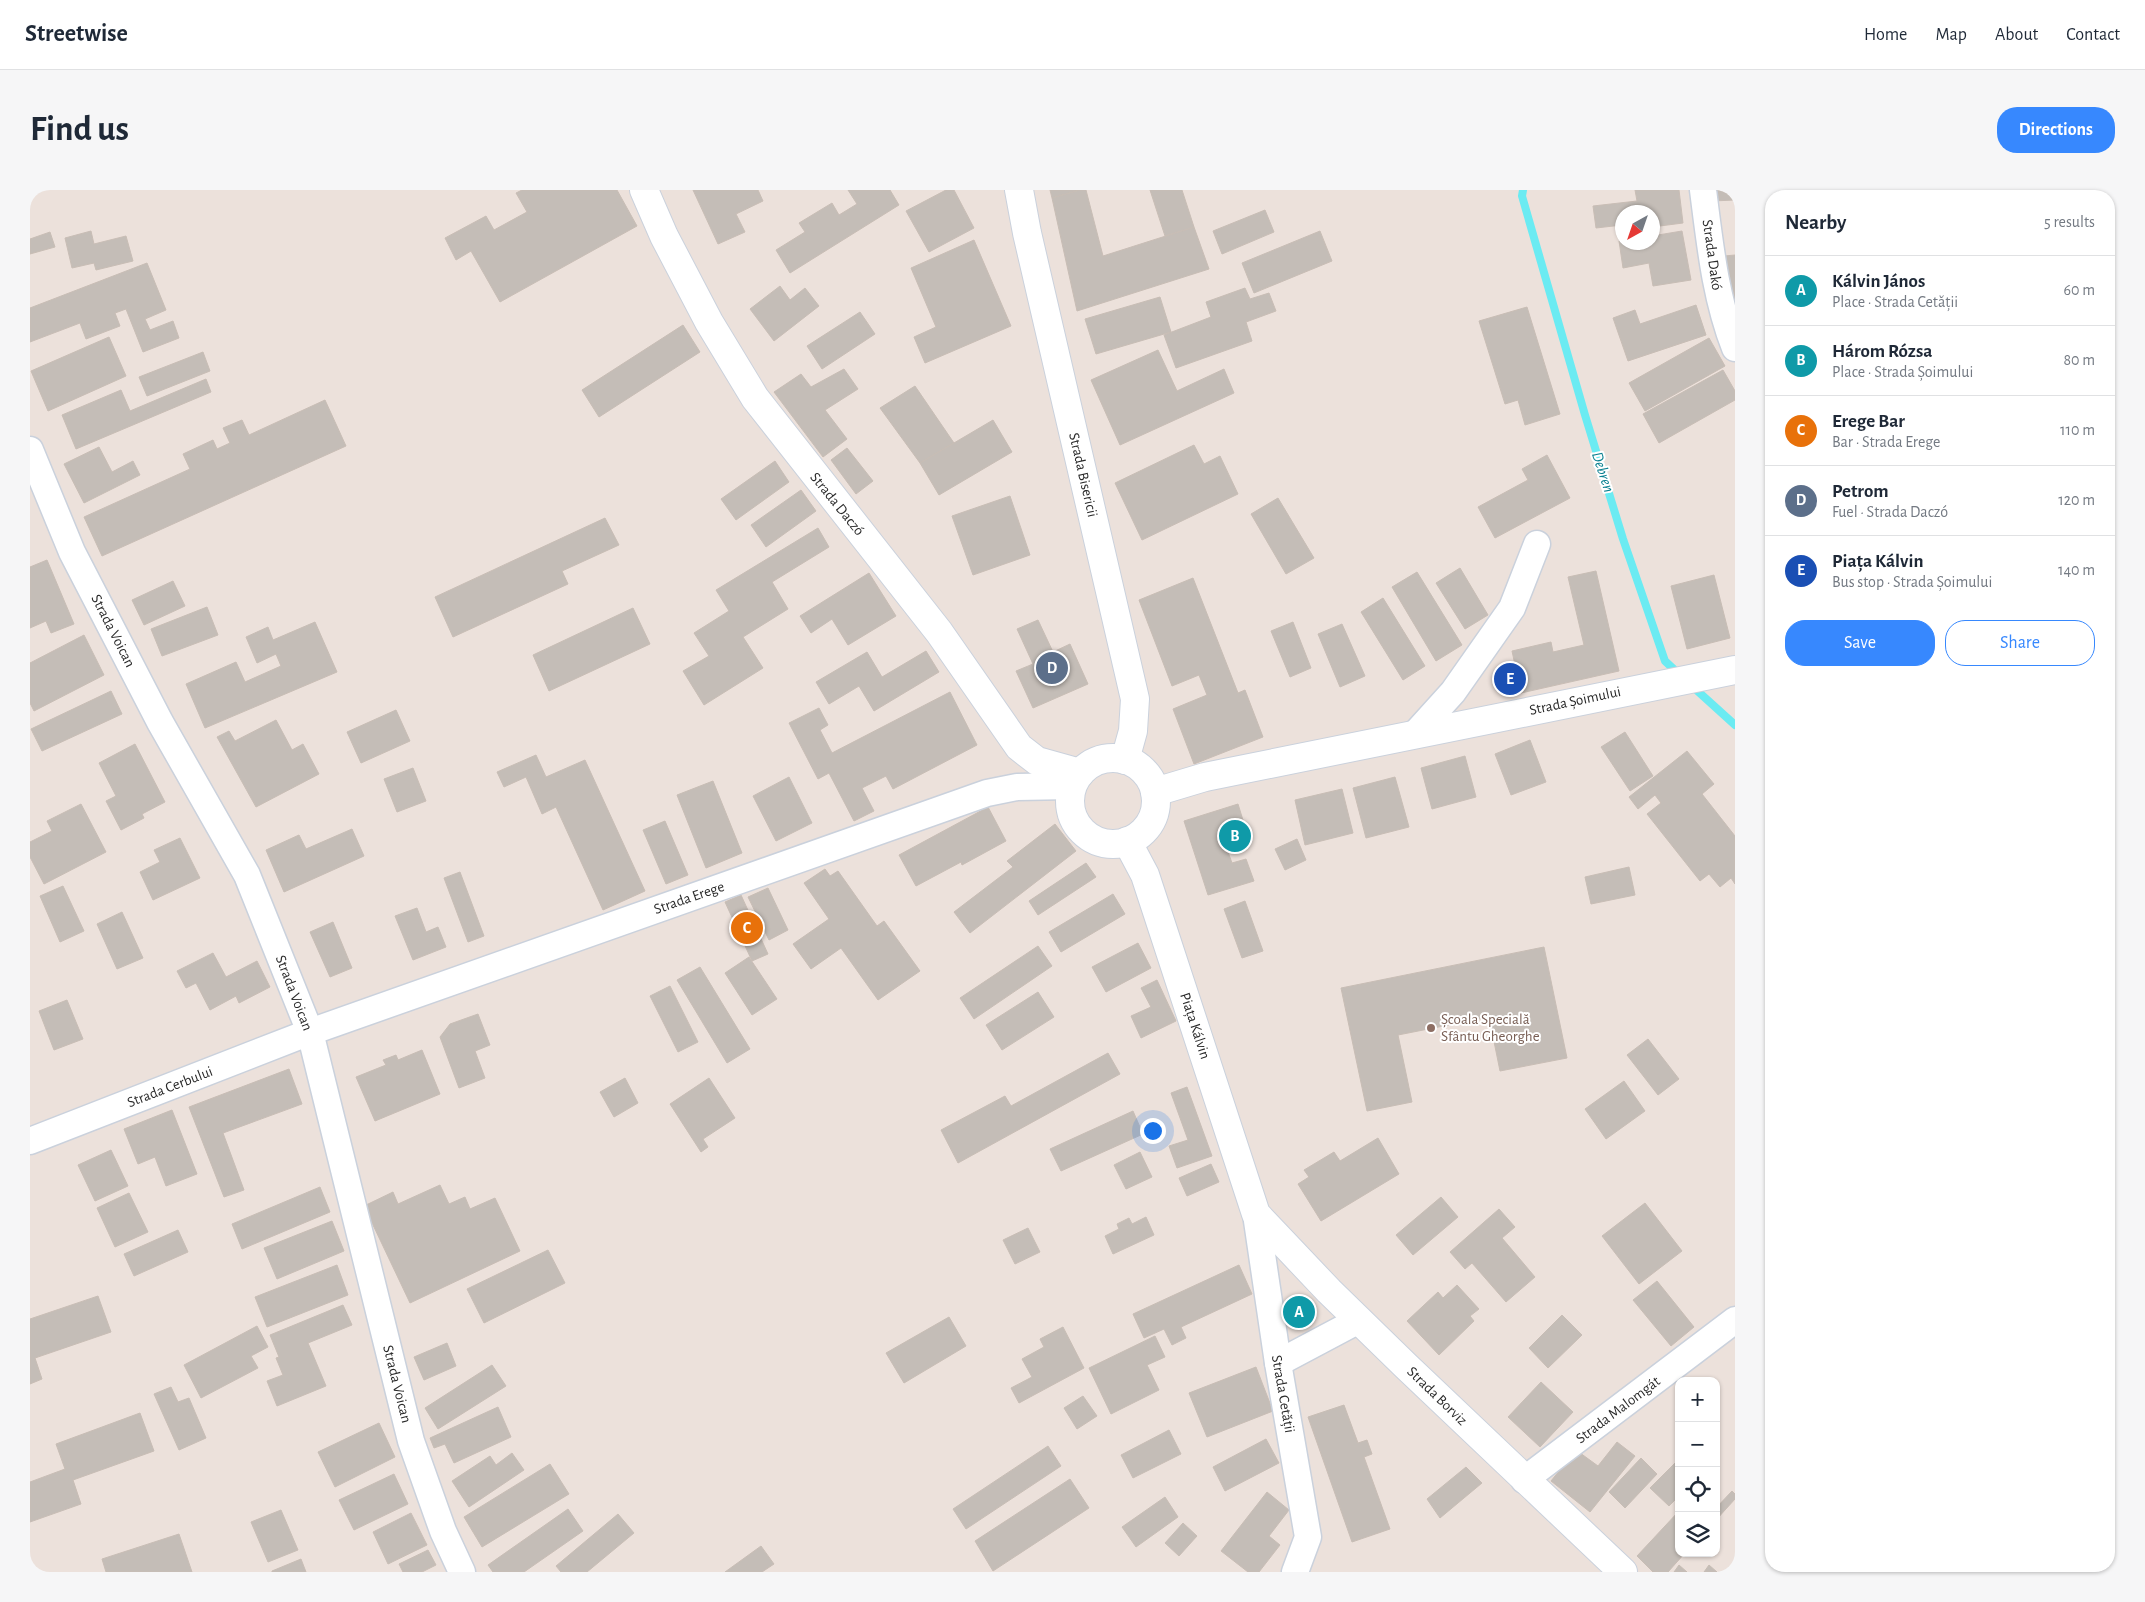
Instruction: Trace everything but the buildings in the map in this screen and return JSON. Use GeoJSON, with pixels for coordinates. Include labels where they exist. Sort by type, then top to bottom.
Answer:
{"type":"FeatureCollection","features":[{"type":"Feature","properties":{"kind":"main road","name":"Strada Daczó"},"geometry":{"type":"LineString","coordinates":[[644,190],[664,236],[709,322],[755,398],[939,632],[1020,747],[1037,761],[1076,780]]}},
{"type":"Feature","properties":{"kind":"main road","name":"Strada Bisericii"},"geometry":{"type":"LineString","coordinates":[[1019,190],[1027,233],[1135,699],[1133,731],[1125,760]]}},
{"type":"Feature","properties":{"kind":"main road","name":"Strada Șoimului"},"geometry":{"type":"LineString","coordinates":[[1155,792],[1205,777],[1725,672]]}},
{"type":"Feature","properties":{"kind":"main road"},"geometry":{"type":"LineString","coordinates":[[1109,758],[1125,760],[1136,764],[1151,781],[1155,792],[1156,804],[1153,816],[1147,827],[1138,836],[1127,841],[1106,843],[1088,836],[1078,826],[1072,813],[1070,800],[1076,780],[1088,766],[1098,760],[1109,758]]}},
{"type":"Feature","properties":{"kind":"main road","name":"Piața Kálvin"},"geometry":{"type":"LineString","coordinates":[[1127,841],[1145,874],[1256,1214]]}},
{"type":"Feature","properties":{"kind":"main road","name":"Strada Borviz"},"geometry":{"type":"LineString","coordinates":[[1256,1214],[1358,1320],[1524,1480],[1623,1572]]}},
{"type":"Feature","properties":{"kind":"street","name":"Strada Dakó"},"geometry":{"type":"LineString","coordinates":[[1703,190],[1716,287],[1723,315],[1735,348]]}},
{"type":"Feature","properties":{"kind":"street","name":"Strada Voican"},"geometry":{"type":"LineString","coordinates":[[30,450],[72,552],[160,722],[247,875],[310,1032],[411,1441],[443,1531],[462,1572]]}},
{"type":"Feature","properties":{"kind":"street"},"geometry":{"type":"LineString","coordinates":[[1415,734],[1452,692],[1512,608],[1537,544]]}},
{"type":"Feature","properties":{"kind":"street","name":"Strada Erege"},"geometry":{"type":"LineString","coordinates":[[310,1032],[987,793],[1017,787],[1076,780]]}},
{"type":"Feature","properties":{"kind":"street","name":"Strada Cerbului"},"geometry":{"type":"LineString","coordinates":[[30,1141],[310,1032]]}},
{"type":"Feature","properties":{"kind":"street","name":"Strada Cetății"},"geometry":{"type":"LineString","coordinates":[[1256,1214],[1278,1362],[1308,1536],[1295,1572]]}},
{"type":"Feature","properties":{"kind":"street"},"geometry":{"type":"LineString","coordinates":[[1278,1362],[1358,1320]]}},
{"type":"Feature","properties":{"kind":"street","name":"Strada Malomgát"},"geometry":{"type":"LineString","coordinates":[[1524,1480],[1735,1320]]}},
{"type":"Feature","properties":{"kind":"waterway","name":"Debren"},"geometry":{"type":"LineString","coordinates":[[1523,190],[1522,196],[1623,539],[1665,661],[1680,675]]}},
{"type":"Feature","properties":{"kind":"waterway","name":"Debren"},"geometry":{"type":"LineString","coordinates":[[1692,686],[1735,725]]}},
{"type":"Feature","properties":{"kind":"place","name":"Petrom"},"geometry":{"type":"Point","coordinates":[1052,668]}},
{"type":"Feature","properties":{"kind":"place","name":"Piața Kálvin"},"geometry":{"type":"Point","coordinates":[1510,679]}},
{"type":"Feature","properties":{"kind":"place","name":"Három Rózsa"},"geometry":{"type":"Point","coordinates":[1235,836]}},
{"type":"Feature","properties":{"kind":"place","name":"Erege Bar"},"geometry":{"type":"Point","coordinates":[747,928]}},
{"type":"Feature","properties":{"kind":"place","name":"Școala Specială Sfântu Gheorghe"},"geometry":{"type":"Point","coordinates":[1431,1028]}},
{"type":"Feature","properties":{"kind":"place","name":"Kálvin János"},"geometry":{"type":"Point","coordinates":[1299,1312]}}]}
